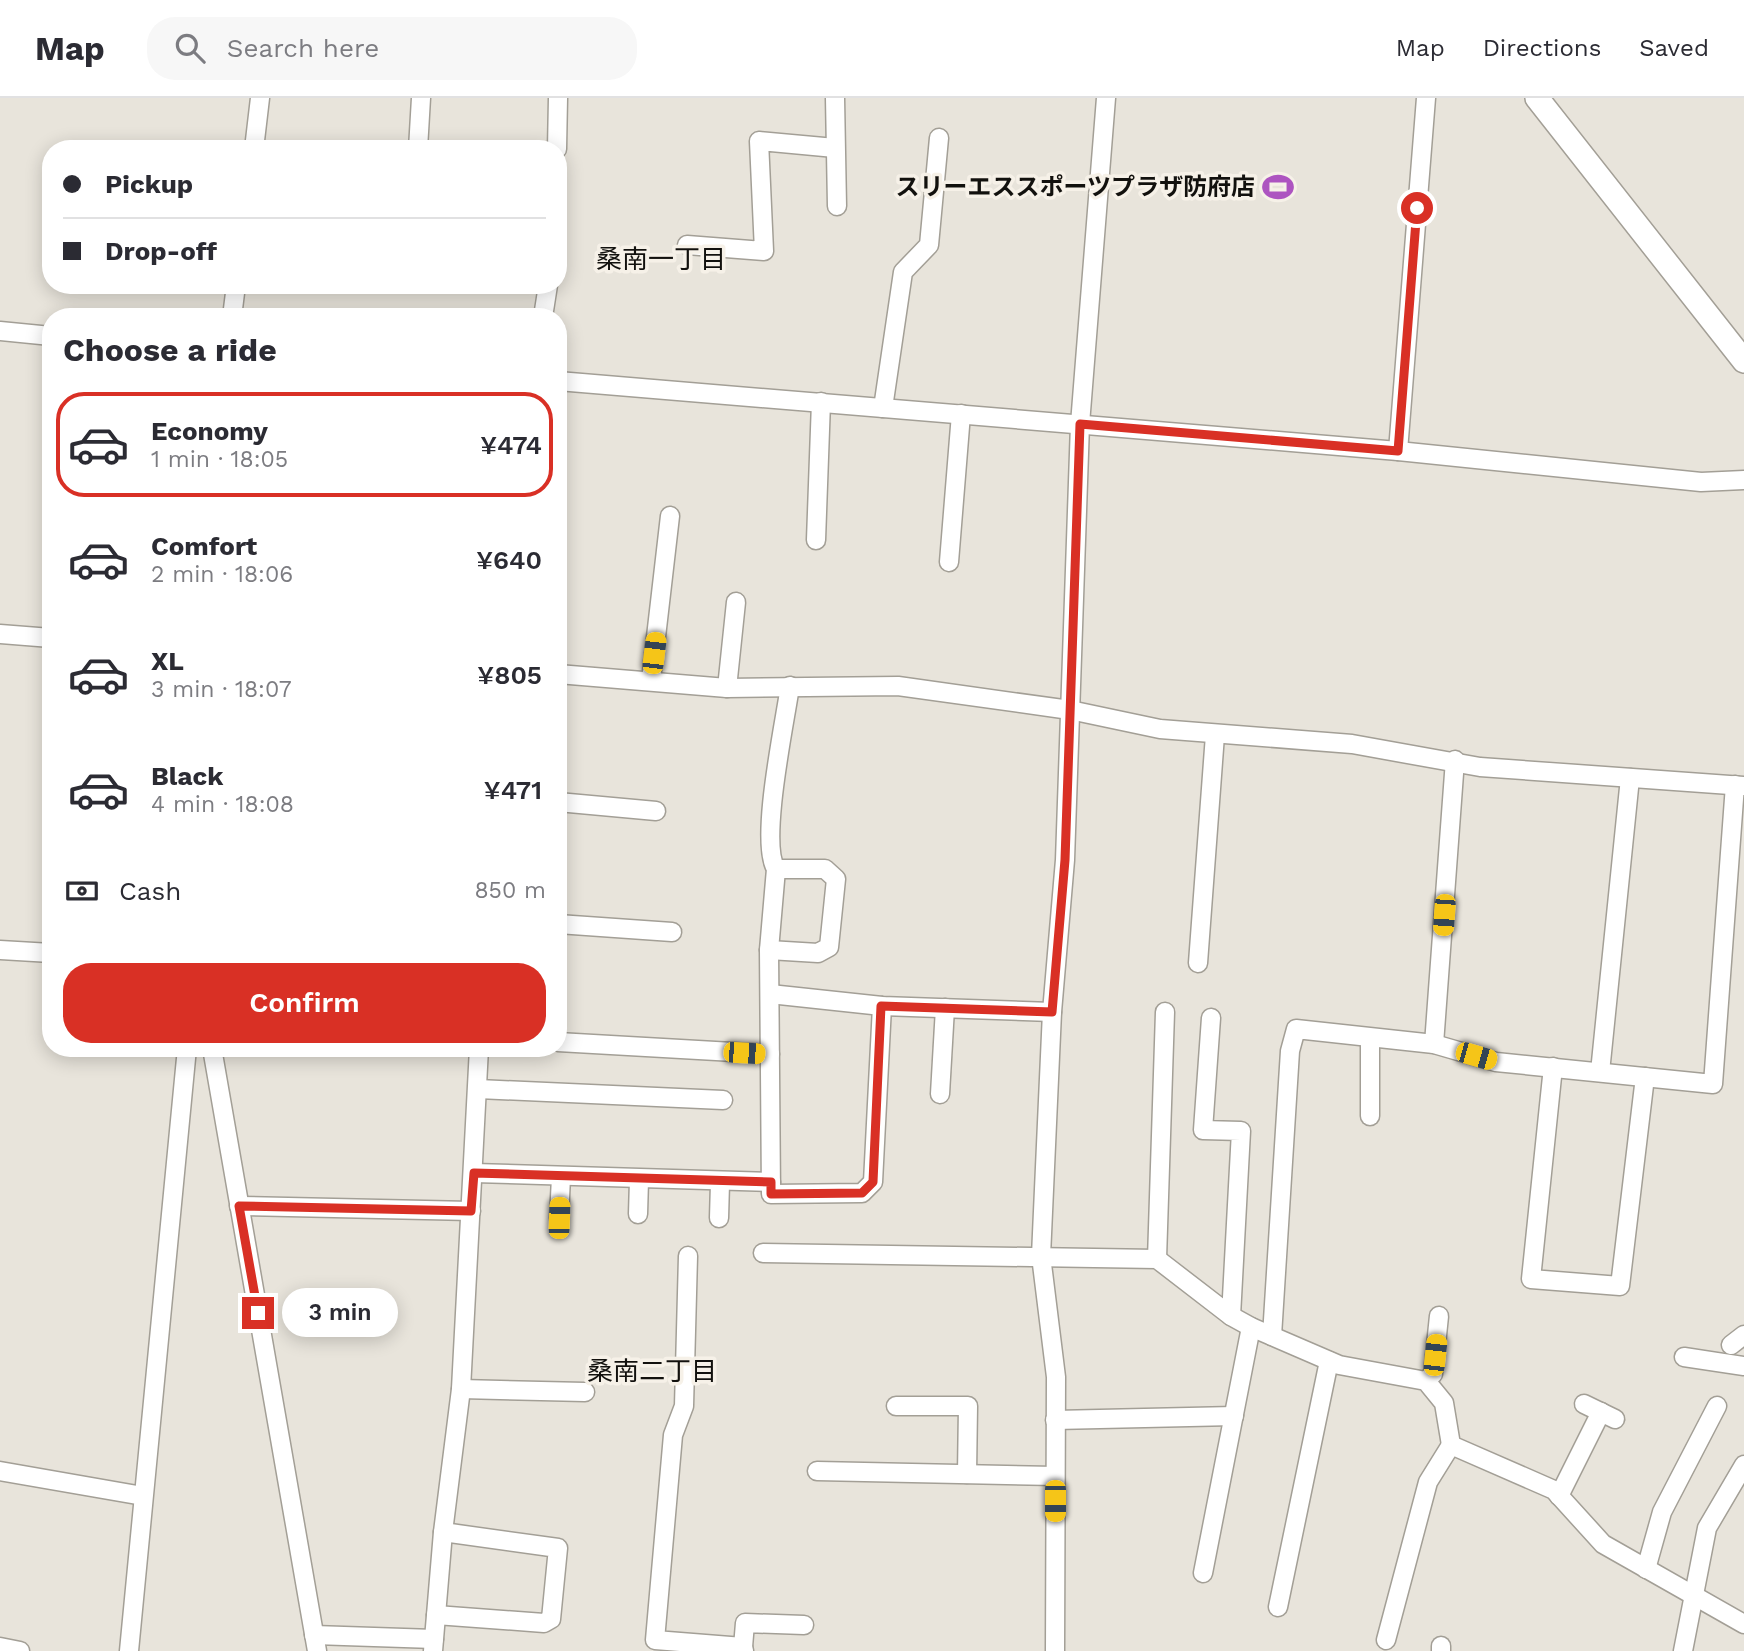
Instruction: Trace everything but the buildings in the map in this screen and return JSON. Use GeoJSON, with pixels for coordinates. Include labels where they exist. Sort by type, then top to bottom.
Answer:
{"type":"FeatureCollection","features":[{"type":"Feature","properties":{"kind":"main road"},"geometry":{"type":"LineString","coordinates":[[1537,98],[1744,361]]}},
{"type":"Feature","properties":{"kind":"street"},"geometry":{"type":"LineString","coordinates":[[255,140],[260,98]]}},
{"type":"Feature","properties":{"kind":"street"},"geometry":{"type":"LineString","coordinates":[[419,140],[421,98]]}},
{"type":"Feature","properties":{"kind":"street"},"geometry":{"type":"LineString","coordinates":[[557,140],[558,98]]}},
{"type":"Feature","properties":{"kind":"street"},"geometry":{"type":"LineString","coordinates":[[835,98],[837,206]]}},
{"type":"Feature","properties":{"kind":"street"},"geometry":{"type":"LineString","coordinates":[[1055,1651],[1056,1377],[1041,1256],[1052,1012],[1065,860],[1080,424],[1106,98]]}},
{"type":"Feature","properties":{"kind":"street"},"geometry":{"type":"LineString","coordinates":[[1398,451],[1426,98]]}},
{"type":"Feature","properties":{"kind":"street"},"geometry":{"type":"LineString","coordinates":[[883,408],[903,272],[929,245],[939,138]]}},
{"type":"Feature","properties":{"kind":"street"},"geometry":{"type":"LineString","coordinates":[[687,245],[764,251],[759,141],[835,148]]}},
{"type":"Feature","properties":{"kind":"street"},"geometry":{"type":"LineString","coordinates":[[0,331],[42,335]]}},
{"type":"Feature","properties":{"kind":"street"},"geometry":{"type":"LineString","coordinates":[[567,382],[1398,451],[1701,482],[1744,480]]}},
{"type":"Feature","properties":{"kind":"street"},"geometry":{"type":"LineString","coordinates":[[816,540],[821,402]]}},
{"type":"Feature","properties":{"kind":"street"},"geometry":{"type":"LineString","coordinates":[[949,562],[961,414]]}},
{"type":"Feature","properties":{"kind":"street"},"geometry":{"type":"LineString","coordinates":[[651,680],[670,516]]}},
{"type":"Feature","properties":{"kind":"street"},"geometry":{"type":"LineString","coordinates":[[727,688],[736,602]]}},
{"type":"Feature","properties":{"kind":"street"},"geometry":{"type":"LineString","coordinates":[[0,634],[42,637]]}},
{"type":"Feature","properties":{"kind":"street"},"geometry":{"type":"LineString","coordinates":[[567,675],[727,688],[898,686],[1070,710],[1160,729],[1352,744],[1455,760],[1480,767],[1740,785],[1713,1084],[1496,1062],[1434,1044],[1296,1029],[1290,1051],[1272,1336]]}},
{"type":"Feature","properties":{"kind":"street"},"geometry":{"type":"LineString","coordinates":[[790,686],[772,813],[769,858],[776,869],[769,950],[771,1194],[862,1193],[873,1182],[881,1006]]}},
{"type":"Feature","properties":{"kind":"street"},"geometry":{"type":"LineString","coordinates":[[1198,963],[1215,735]]}},
{"type":"Feature","properties":{"kind":"street"},"geometry":{"type":"LineString","coordinates":[[1434,1044],[1455,760]]}},
{"type":"Feature","properties":{"kind":"street"},"geometry":{"type":"LineString","coordinates":[[1600,1072],[1630,778]]}},
{"type":"Feature","properties":{"kind":"street"},"geometry":{"type":"LineString","coordinates":[[567,803],[656,811]]}},
{"type":"Feature","properties":{"kind":"street"},"geometry":{"type":"LineString","coordinates":[[769,950],[818,953],[829,947],[836,879],[825,869],[776,869]]}},
{"type":"Feature","properties":{"kind":"street"},"geometry":{"type":"LineString","coordinates":[[567,925],[672,932]]}},
{"type":"Feature","properties":{"kind":"street"},"geometry":{"type":"LineString","coordinates":[[0,950],[42,952]]}},
{"type":"Feature","properties":{"kind":"street"},"geometry":{"type":"LineString","coordinates":[[770,994],[881,1006],[1052,1012]]}},
{"type":"Feature","properties":{"kind":"street"},"geometry":{"type":"LineString","coordinates":[[940,1094],[945,1008]]}},
{"type":"Feature","properties":{"kind":"street"},"geometry":{"type":"LineString","coordinates":[[1157,1259],[1165,1012]]}},
{"type":"Feature","properties":{"kind":"street"},"geometry":{"type":"LineString","coordinates":[[1211,1018],[1203,1130],[1241,1131],[1231,1316]]}},
{"type":"Feature","properties":{"kind":"street"},"geometry":{"type":"LineString","coordinates":[[1370,1038],[1370,1116]]}},
{"type":"Feature","properties":{"kind":"street"},"geometry":{"type":"LineString","coordinates":[[567,1043],[770,1055]]}},
{"type":"Feature","properties":{"kind":"street"},"geometry":{"type":"LineString","coordinates":[[130,1651],[186,1057]]}},
{"type":"Feature","properties":{"kind":"street"},"geometry":{"type":"LineString","coordinates":[[214,1057],[315,1643],[433,1645],[443,1532],[461,1389],[479,1057]]}},
{"type":"Feature","properties":{"kind":"street"},"geometry":{"type":"LineString","coordinates":[[1553,1067],[1531,1279],[1620,1286],[1645,1077]]}},
{"type":"Feature","properties":{"kind":"street"},"geometry":{"type":"LineString","coordinates":[[478,1089],[723,1100]]}},
{"type":"Feature","properties":{"kind":"street"},"geometry":{"type":"LineString","coordinates":[[474,1173],[720,1183],[771,1182]]}},
{"type":"Feature","properties":{"kind":"street"},"geometry":{"type":"LineString","coordinates":[[559,1218],[561,1177]]}},
{"type":"Feature","properties":{"kind":"street"},"geometry":{"type":"LineString","coordinates":[[638,1214],[639,1180]]}},
{"type":"Feature","properties":{"kind":"street"},"geometry":{"type":"LineString","coordinates":[[719,1218],[720,1183]]}},
{"type":"Feature","properties":{"kind":"street"},"geometry":{"type":"LineString","coordinates":[[239,1206],[471,1211]]}},
{"type":"Feature","properties":{"kind":"street"},"geometry":{"type":"LineString","coordinates":[[762,1253],[1157,1259],[1231,1316],[1251,1327],[1329,1361],[1426,1381],[1444,1403],[1451,1445],[1428,1482],[1386,1640]]}},
{"type":"Feature","properties":{"kind":"street"},"geometry":{"type":"LineString","coordinates":[[688,1256],[684,1406],[673,1436],[654,1646],[743,1649],[745,1623],[804,1625]]}},
{"type":"Feature","properties":{"kind":"street"},"geometry":{"type":"LineString","coordinates":[[1426,1381],[1433,1374],[1439,1316]]}},
{"type":"Feature","properties":{"kind":"street"},"geometry":{"type":"LineString","coordinates":[[1203,1573],[1251,1327]]}},
{"type":"Feature","properties":{"kind":"street"},"geometry":{"type":"LineString","coordinates":[[1684,1357],[1744,1366]]}},
{"type":"Feature","properties":{"kind":"street"},"geometry":{"type":"LineString","coordinates":[[1278,1607],[1329,1361]]}},
{"type":"Feature","properties":{"kind":"street"},"geometry":{"type":"LineString","coordinates":[[461,1389],[585,1392]]}},
{"type":"Feature","properties":{"kind":"street"},"geometry":{"type":"LineString","coordinates":[[1559,1496],[1608,1416],[1584,1404]]}},
{"type":"Feature","properties":{"kind":"street"},"geometry":{"type":"LineString","coordinates":[[896,1406],[968,1406],[967,1474]]}},
{"type":"Feature","properties":{"kind":"street"},"geometry":{"type":"LineString","coordinates":[[1646,1569],[1662,1512],[1717,1406]]}},
{"type":"Feature","properties":{"kind":"street"},"geometry":{"type":"LineString","coordinates":[[1055,1420],[1234,1416]]}},
{"type":"Feature","properties":{"kind":"street"},"geometry":{"type":"LineString","coordinates":[[1451,1445],[1554,1490],[1603,1544],[1744,1624]]}},
{"type":"Feature","properties":{"kind":"street"},"geometry":{"type":"LineString","coordinates":[[1683,1651],[1707,1528],[1744,1465]]}},
{"type":"Feature","properties":{"kind":"street"},"geometry":{"type":"LineString","coordinates":[[817,1471],[1055,1476]]}},
{"type":"Feature","properties":{"kind":"street"},"geometry":{"type":"LineString","coordinates":[[0,1473],[143,1496]]}},
{"type":"Feature","properties":{"kind":"street"},"geometry":{"type":"LineString","coordinates":[[436,1615],[544,1623],[551,1619],[558,1548],[443,1532]]}},
{"type":"Feature","properties":{"kind":"street"},"geometry":{"type":"LineString","coordinates":[[0,1647],[20,1651]]}},
{"type":"Feature","properties":{"kind":"place","name":"スリーエススポーツプラザ防府店"},"geometry":{"type":"Point","coordinates":[1278,187]}},
{"type":"Feature","properties":{"kind":"district","name":"桑南一丁目"},"geometry":{"type":"Point","coordinates":[661,259]}},
{"type":"Feature","properties":{"kind":"district","name":"桑南二丁目"},"geometry":{"type":"Point","coordinates":[652,1371]}},
{"type":"Feature","properties":{"kind":"route"},"geometry":{"type":"LineString","coordinates":[[258,1313],[239,1206],[471,1211],[474,1173],[720,1183],[771,1182],[771,1194],[862,1193],[873,1182],[881,1006],[1052,1012],[1065,860],[1080,424],[1398,451],[1417,208]]}}]}
